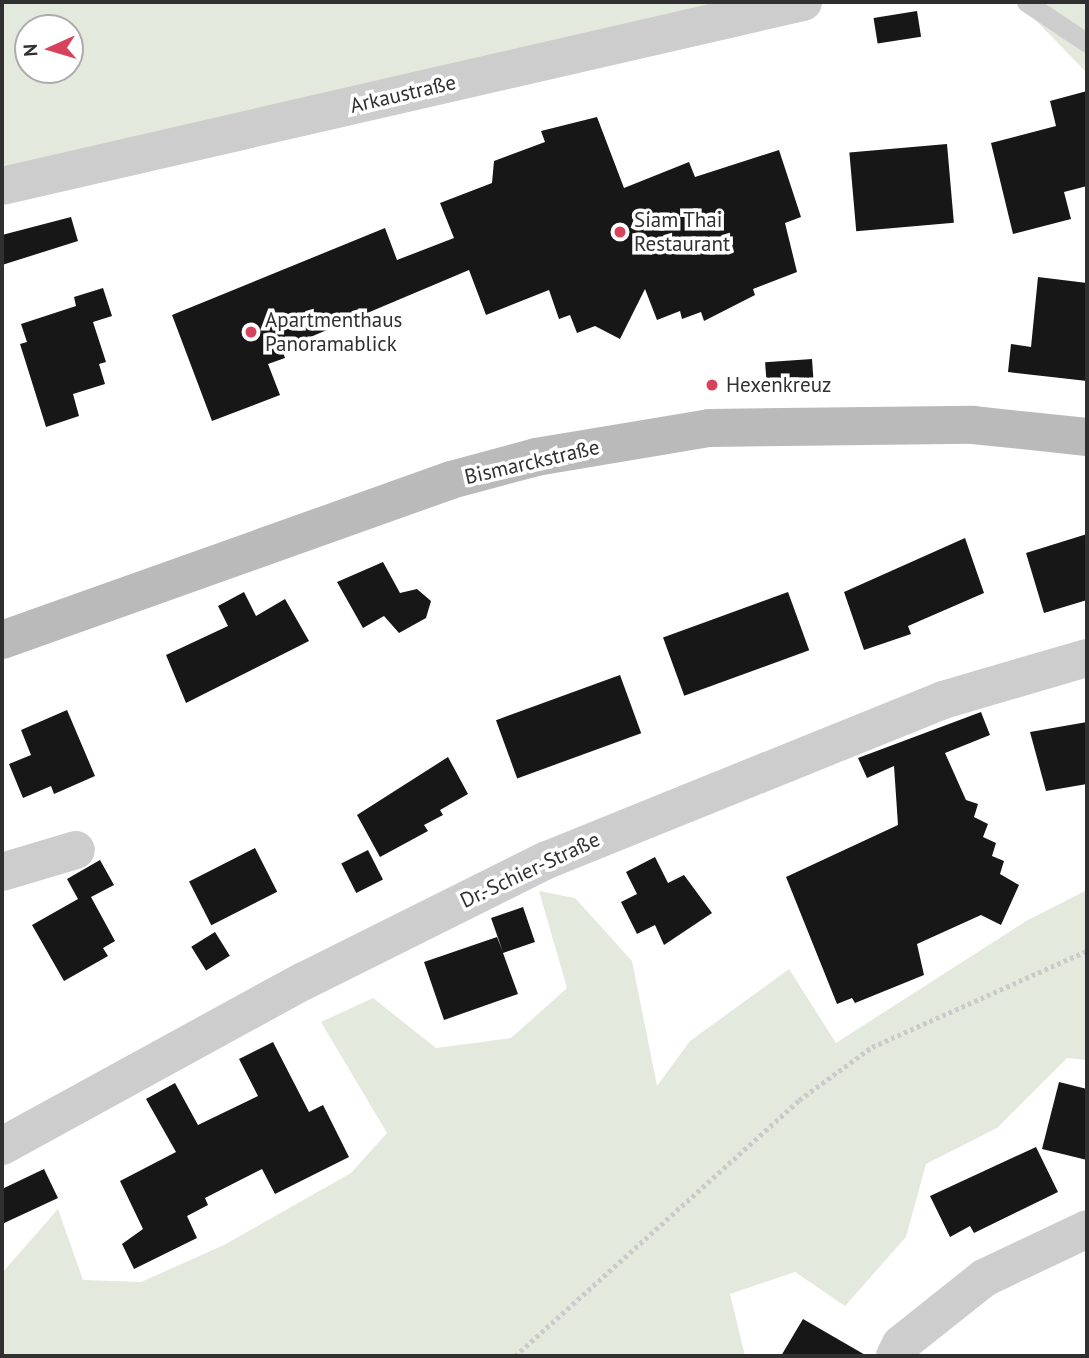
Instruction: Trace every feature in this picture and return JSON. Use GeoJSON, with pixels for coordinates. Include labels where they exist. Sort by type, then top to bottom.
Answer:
{"type":"FeatureCollection","features":[{"type":"Feature","properties":{"kind":"street","name":"Arkaustraße"},"geometry":{"type":"LineString","coordinates":[[2,186],[803,2]]}},
{"type":"Feature","properties":{"kind":"street","name":"Bismarckstraße"},"geometry":{"type":"LineString","coordinates":[[2,640],[451,480],[536,457],[709,428],[973,425],[1087,437]]}},
{"type":"Feature","properties":{"kind":"street","name":"Dr.-Schier-Straße"},"geometry":{"type":"LineString","coordinates":[[2,1146],[304,981],[547,860],[943,700],[1087,658]]}},
{"type":"Feature","properties":{"kind":"street"},"geometry":{"type":"LineString","coordinates":[[2,872],[76,850]]}},
{"type":"Feature","properties":{"kind":"street"},"geometry":{"type":"LineString","coordinates":[[895,1356],[901,1344],[984,1278],[1087,1229]]}},
{"type":"Feature","properties":{"kind":"lane"},"geometry":{"type":"LineString","coordinates":[[1026,2],[1087,43]]}},
{"type":"Feature","properties":{"kind":"path"},"geometry":{"type":"LineString","coordinates":[[515,1356],[800,1100],[872,1047],[1087,951]]}},
{"type":"Feature","properties":{"kind":"shaded area"},"geometry":{"type":"Polygon","coordinates":[[[2,2],[803,2],[2,186],[2,2]]]}},
{"type":"Feature","properties":{"kind":"shaded area"},"geometry":{"type":"Polygon","coordinates":[[[1018,2],[1087,2],[1087,73],[1018,2]]]}},
{"type":"Feature","properties":{"kind":"shaded area"},"geometry":{"type":"Polygon","coordinates":[[[1087,890],[1087,1060],[1067,1058],[997,1128],[926,1164],[906,1237],[845,1306],[795,1272],[730,1294],[745,1356],[2,1356],[2,1273],[58,1209],[83,1280],[141,1282],[224,1245],[351,1173],[387,1133],[321,1022],[373,998],[436,1048],[511,1038],[567,988],[539,891],[575,898],[632,961],[657,1086],[690,1041],[789,969],[836,1043],[1026,921],[1087,890]]]}},
{"type":"Feature","properties":{"kind":"building"},"geometry":{"type":"Polygon","coordinates":[[[917,11],[921,37],[878,44],[874,18],[917,11]]]}},
{"type":"Feature","properties":{"kind":"building"},"geometry":{"type":"Polygon","coordinates":[[[1087,91],[1087,186],[1064,192],[1071,219],[1013,234],[991,143],[1056,126],[1050,101],[1087,91]]]}},
{"type":"Feature","properties":{"kind":"building","name":"Siam Thai Restaurant"},"geometry":{"type":"Polygon","coordinates":[[[597,117],[624,188],[689,162],[695,177],[779,150],[801,217],[785,223],[797,272],[753,289],[755,295],[704,321],[701,312],[682,319],[680,311],[657,320],[645,289],[620,339],[595,326],[577,333],[570,315],[559,319],[549,290],[486,315],[469,270],[282,349],[285,358],[268,364],[280,395],[212,421],[172,315],[385,228],[397,260],[454,238],[440,203],[492,183],[494,161],[545,142],[541,131],[597,117]]]}},
{"type":"Feature","properties":{"kind":"building"},"geometry":{"type":"Polygon","coordinates":[[[947,144],[954,223],[856,231],[849,153],[947,144]]]}},
{"type":"Feature","properties":{"kind":"building"},"geometry":{"type":"Polygon","coordinates":[[[71,217],[78,241],[2,265],[2,235],[71,217]]]}},
{"type":"Feature","properties":{"kind":"building"},"geometry":{"type":"Polygon","coordinates":[[[1038,277],[1087,283],[1087,381],[1008,372],[1011,344],[1031,347],[1038,277]]]}},
{"type":"Feature","properties":{"kind":"building"},"geometry":{"type":"Polygon","coordinates":[[[103,288],[112,316],[93,322],[106,362],[99,364],[105,384],[73,394],[79,416],[46,427],[20,344],[27,342],[21,324],[76,306],[74,297],[103,288]]]}},
{"type":"Feature","properties":{"kind":"building"},"geometry":{"type":"Polygon","coordinates":[[[812,359],[814,386],[767,389],[765,362],[812,359]]]}},
{"type":"Feature","properties":{"kind":"building"},"geometry":{"type":"Polygon","coordinates":[[[1087,534],[1087,600],[1044,613],[1026,553],[1087,534]]]}},
{"type":"Feature","properties":{"kind":"building"},"geometry":{"type":"Polygon","coordinates":[[[965,538],[984,593],[908,626],[911,634],[864,650],[844,592],[965,538]]]}},
{"type":"Feature","properties":{"kind":"building"},"geometry":{"type":"Polygon","coordinates":[[[383,562],[400,593],[417,589],[431,601],[426,618],[399,633],[384,616],[363,628],[337,582],[383,562]]]}},
{"type":"Feature","properties":{"kind":"building"},"geometry":{"type":"Polygon","coordinates":[[[244,592],[256,616],[285,599],[309,641],[186,703],[166,655],[228,626],[218,606],[244,592]]]}},
{"type":"Feature","properties":{"kind":"building"},"geometry":{"type":"Polygon","coordinates":[[[788,592],[809,650],[684,696],[663,637],[788,592]]]}},
{"type":"Feature","properties":{"kind":"building"},"geometry":{"type":"Polygon","coordinates":[[[620,675],[641,733],[517,778],[496,720],[620,675]]]}},
{"type":"Feature","properties":{"kind":"building"},"geometry":{"type":"Polygon","coordinates":[[[67,710],[95,776],[54,794],[51,786],[23,798],[9,764],[31,755],[21,730],[67,710]]]}},
{"type":"Feature","properties":{"kind":"building"},"geometry":{"type":"Polygon","coordinates":[[[981,712],[990,735],[945,753],[966,800],[978,804],[974,817],[988,824],[983,837],[996,843],[992,856],[1004,861],[1000,874],[1019,885],[1001,925],[981,915],[917,944],[924,975],[855,1003],[852,998],[837,1004],[786,877],[898,825],[894,766],[867,778],[858,758],[981,712]]]}},
{"type":"Feature","properties":{"kind":"building"},"geometry":{"type":"Polygon","coordinates":[[[1087,722],[1087,784],[1046,791],[1030,732],[1087,722]]]}},
{"type":"Feature","properties":{"kind":"building"},"geometry":{"type":"Polygon","coordinates":[[[448,757],[468,794],[440,810],[443,815],[424,825],[428,831],[380,857],[357,815],[448,757]]]}},
{"type":"Feature","properties":{"kind":"building"},"geometry":{"type":"Polygon","coordinates":[[[255,848],[277,892],[211,925],[189,882],[255,848]]]}},
{"type":"Feature","properties":{"kind":"building"},"geometry":{"type":"Polygon","coordinates":[[[368,850],[383,879],[356,893],[341,864],[368,850]]]}},
{"type":"Feature","properties":{"kind":"building"},"geometry":{"type":"Polygon","coordinates":[[[655,857],[668,883],[684,875],[712,913],[664,945],[655,925],[637,934],[621,902],[637,894],[626,872],[655,857]]]}},
{"type":"Feature","properties":{"kind":"building"},"geometry":{"type":"Polygon","coordinates":[[[100,860],[114,885],[91,897],[115,941],[103,948],[108,956],[64,981],[32,925],[78,899],[67,879],[100,860]]]}},
{"type":"Feature","properties":{"kind":"building"},"geometry":{"type":"Polygon","coordinates":[[[523,907],[535,942],[503,953],[518,994],[444,1020],[424,962],[497,937],[503,952],[491,918],[523,907]]]}},
{"type":"Feature","properties":{"kind":"building"},"geometry":{"type":"Polygon","coordinates":[[[215,932],[230,956],[206,971],[191,947],[215,932]]]}},
{"type":"Feature","properties":{"kind":"building"},"geometry":{"type":"Polygon","coordinates":[[[273,1042],[309,1112],[323,1105],[349,1157],[275,1194],[262,1169],[205,1198],[208,1205],[187,1216],[197,1238],[134,1269],[122,1244],[143,1229],[120,1181],[176,1152],[146,1099],[175,1083],[198,1125],[258,1096],[239,1059],[273,1042]]]}},
{"type":"Feature","properties":{"kind":"building"},"geometry":{"type":"Polygon","coordinates":[[[1059,1082],[1087,1089],[1087,1160],[1042,1149],[1059,1082]]]}},
{"type":"Feature","properties":{"kind":"building"},"geometry":{"type":"Polygon","coordinates":[[[1036,1147],[1058,1192],[974,1233],[970,1226],[950,1237],[930,1196],[1036,1147]]]}},
{"type":"Feature","properties":{"kind":"building"},"geometry":{"type":"Polygon","coordinates":[[[44,1169],[58,1198],[2,1224],[2,1189],[44,1169]]]}},
{"type":"Feature","properties":{"kind":"building"},"geometry":{"type":"Polygon","coordinates":[[[803,1319],[867,1356],[781,1356],[803,1319]]]}},
{"type":"Feature","properties":{"kind":"place","name":"Siam Thai Restaurant"},"geometry":{"type":"Point","coordinates":[620,232]}},
{"type":"Feature","properties":{"kind":"place","name":"Apartmenthaus Panoramablick"},"geometry":{"type":"Point","coordinates":[251,332]}},
{"type":"Feature","properties":{"kind":"place","name":"Hexenkreuz"},"geometry":{"type":"Point","coordinates":[712,385]}}]}
